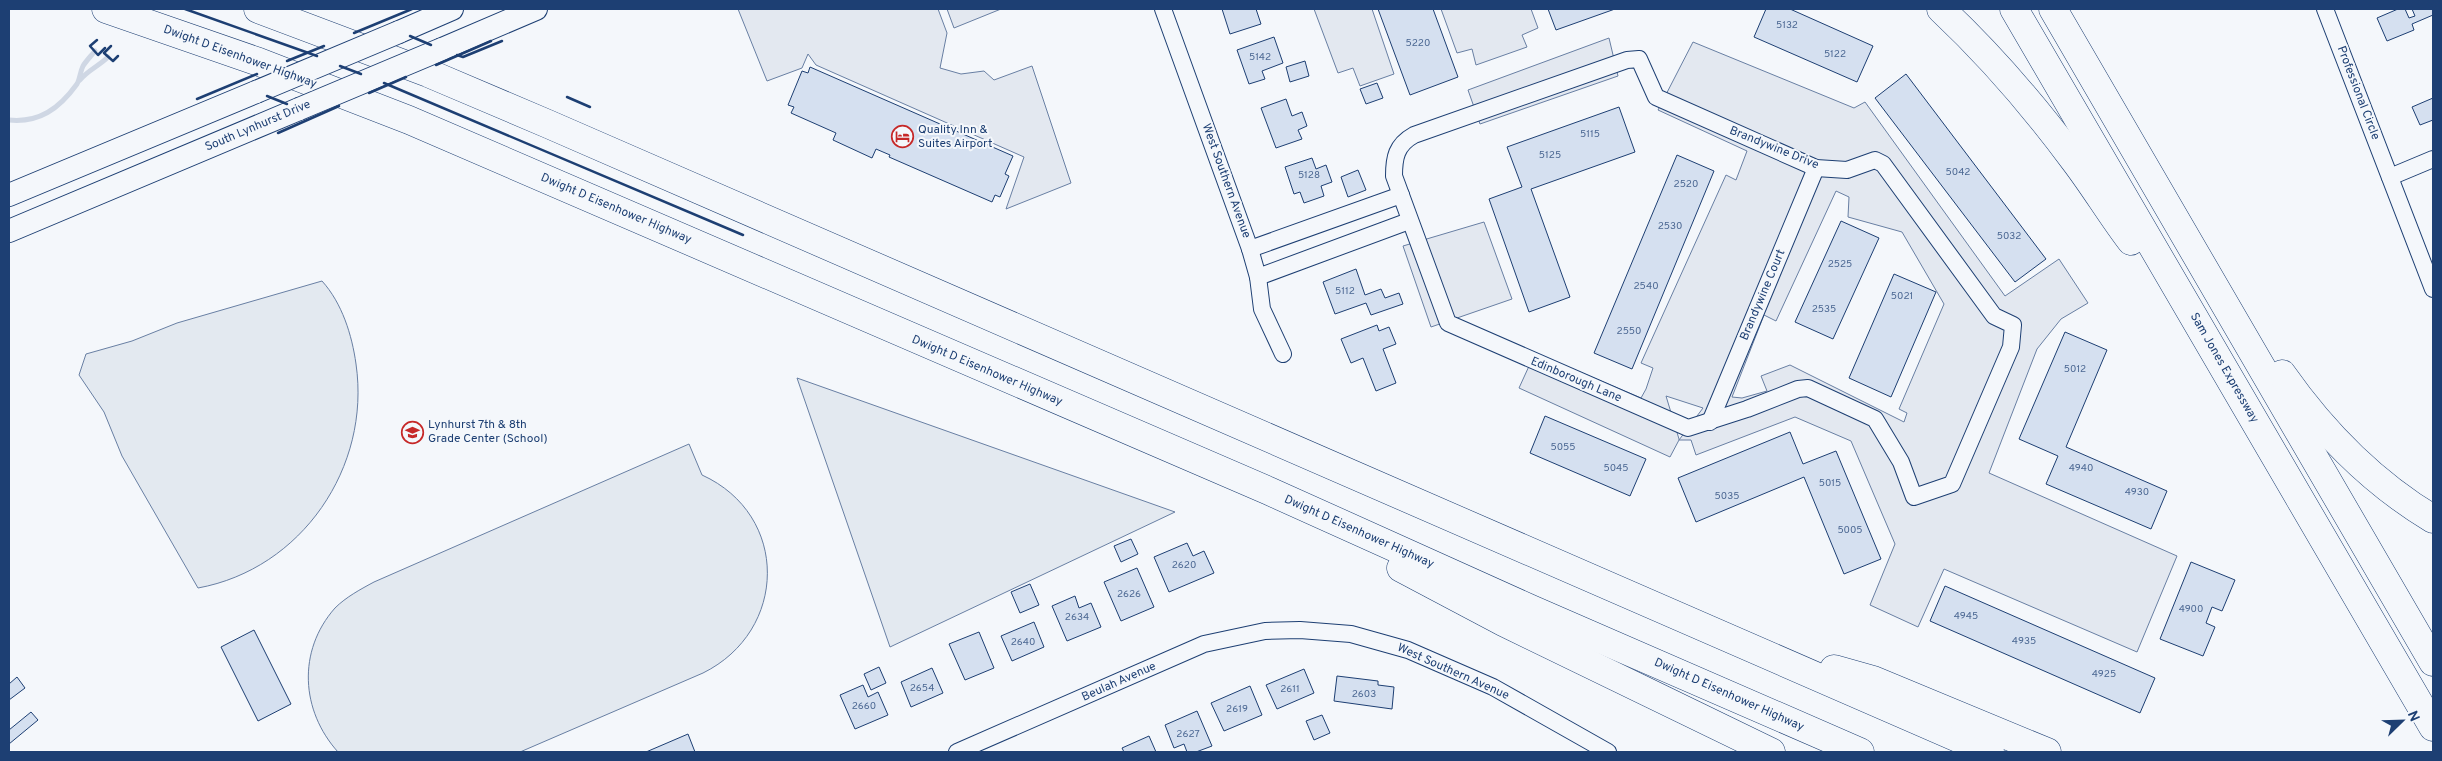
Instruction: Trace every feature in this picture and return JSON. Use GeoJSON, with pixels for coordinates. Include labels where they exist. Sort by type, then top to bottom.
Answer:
{"type":"FeatureCollection","features":[{"type":"Feature","properties":{"kind":"highway","name":"Dwight D Eisenhower Highway"},"geometry":{"type":"LineString","coordinates":[[106,9],[259,62],[409,120],[1269,491],[1531,609],[1860,752]]}},
{"type":"Feature","properties":{"kind":"highway"},"geometry":{"type":"LineString","coordinates":[[258,9],[428,74],[548,124],[1990,752]]}},
{"type":"Feature","properties":{"kind":"highway"},"geometry":{"type":"LineString","coordinates":[[1941,9],[1993,61],[2045,121],[2127,236],[2214,351]]}},
{"type":"Feature","properties":{"kind":"highway","name":"Sam Jones Expressway"},"geometry":{"type":"LineString","coordinates":[[2014,9],[2433,727]]}},
{"type":"Feature","properties":{"kind":"highway"},"geometry":{"type":"LineString","coordinates":[[2053,9],[2433,662]]}},
{"type":"Feature","properties":{"kind":"highway"},"geometry":{"type":"LineString","coordinates":[[2179,226],[2289,384],[2318,420],[2383,484],[2433,519]]}},
{"type":"Feature","properties":{"kind":"highway"},"geometry":{"type":"LineString","coordinates":[[1269,491],[1463,602],[1771,752]]}},
{"type":"Feature","properties":{"kind":"highway"},"geometry":{"type":"LineString","coordinates":[[1748,646],[1873,680],[2047,752]]}},
{"type":"Feature","properties":{"kind":"main road"},"geometry":{"type":"LineString","coordinates":[[9,195],[452,9]]}},
{"type":"Feature","properties":{"kind":"main road","name":"South Lynhurst Drive"},"geometry":{"type":"LineString","coordinates":[[9,230],[536,9]]}},
{"type":"Feature","properties":{"kind":"street","name":"West Southern Avenue"},"geometry":{"type":"LineString","coordinates":[[1163,9],[1250,249],[1258,277],[1262,309],[1272,326],[1283,354]]}},
{"type":"Feature","properties":{"kind":"street","name":"Professional Circle"},"geometry":{"type":"LineString","coordinates":[[2325,9],[2433,289]]}},
{"type":"Feature","properties":{"kind":"street","name":"Brandywine Drive"},"geometry":{"type":"LineString","coordinates":[[1409,221],[1394,176],[1394,161],[1397,150],[1411,137],[1631,59],[1639,59],[1656,97],[1816,168],[1847,170],[1875,160],[1883,164],[1994,316],[2013,325],[2011,347],[1952,484],[1914,497]]}},
{"type":"Feature","properties":{"kind":"street"},"geometry":{"type":"LineString","coordinates":[[2390,177],[2433,158]]}},
{"type":"Feature","properties":{"kind":"street","name":"Brandywine Court"},"geometry":{"type":"LineString","coordinates":[[1710,422],[1816,168]]}},
{"type":"Feature","properties":{"kind":"street"},"geometry":{"type":"LineString","coordinates":[[1250,249],[1401,195]]}},
{"type":"Feature","properties":{"kind":"street"},"geometry":{"type":"LineString","coordinates":[[1258,277],[1409,221]]}},
{"type":"Feature","properties":{"kind":"street","name":"Edinborough Lane"},"geometry":{"type":"LineString","coordinates":[[1409,221],[1448,323],[1688,428],[1710,422],[1798,389],[1808,388],[1875,419],[1901,462],[1914,497]]}},
{"type":"Feature","properties":{"kind":"street","name":"West Southern Avenue"},"geometry":{"type":"LineString","coordinates":[[1285,630],[1351,634],[1408,650],[1494,686],[1608,752]]}},
{"type":"Feature","properties":{"kind":"street","name":"Beulah Avenue"},"geometry":{"type":"LineString","coordinates":[[957,752],[1204,644],[1265,631],[1285,630]]}},
{"type":"Feature","properties":{"kind":"shaded area"},"geometry":{"type":"Polygon","coordinates":[[[738,9],[938,9],[947,33],[940,68],[961,74],[984,71],[994,80],[1032,66],[1071,183],[1006,209],[1024,157],[816,65],[808,54],[802,68],[767,81],[738,9]]]}},
{"type":"Feature","properties":{"kind":"shaded area"},"geometry":{"type":"Polygon","coordinates":[[[947,9],[1001,9],[954,28],[947,9]]]}},
{"type":"Feature","properties":{"kind":"shaded area"},"geometry":{"type":"Polygon","coordinates":[[[1314,9],[1372,9],[1394,74],[1360,86],[1353,68],[1338,73],[1314,9]]]}},
{"type":"Feature","properties":{"kind":"shaded area"},"geometry":{"type":"Polygon","coordinates":[[[1441,9],[1531,9],[1538,28],[1522,35],[1527,47],[1476,65],[1472,49],[1457,53],[1441,9]]]}},
{"type":"Feature","properties":{"kind":"shaded area"},"geometry":{"type":"Polygon","coordinates":[[[1609,38],[1618,76],[1480,124],[1468,90],[1609,38]]]}},
{"type":"Feature","properties":{"kind":"shaded area"},"geometry":{"type":"Polygon","coordinates":[[[1693,42],[1854,108],[1865,102],[2005,296],[2059,259],[2088,303],[2061,319],[2037,349],[1989,473],[2177,556],[2137,652],[1944,569],[1918,627],[1870,605],[1895,544],[1851,441],[1795,417],[1696,455],[1691,440],[1679,440],[1670,457],[1519,388],[1535,353],[1641,398],[1646,389],[1653,368],[1641,363],[1726,175],[1736,180],[1747,151],[1658,110],[1693,42]],[[1836,191],[1776,321],[1764,315],[1732,397],[1742,398],[1767,391],[1761,376],[1790,365],[1904,422],[1907,413],[1899,409],[1944,304],[1902,232],[1848,217],[1849,197],[1836,191]],[[1666,396],[1679,440],[1703,408],[1666,396]]]}},
{"type":"Feature","properties":{"kind":"shaded area"},"geometry":{"type":"Polygon","coordinates":[[[1484,222],[1512,299],[1431,327],[1403,246],[1484,222]]]}},
{"type":"Feature","properties":{"kind":"shaded area"},"geometry":{"type":"Polygon","coordinates":[[[322,281],[335,299],[345,320],[356,364],[358,402],[352,440],[340,475],[322,508],[298,536],[269,559],[235,577],[198,588],[122,456],[104,412],[79,375],[86,354],[132,341],[177,323],[322,281]]]}},
{"type":"Feature","properties":{"kind":"shaded area"},"geometry":{"type":"Polygon","coordinates":[[[797,378],[1175,512],[890,647],[797,378]]]}},
{"type":"Feature","properties":{"kind":"shaded area"},"geometry":{"type":"Polygon","coordinates":[[[689,444],[702,475],[731,493],[751,517],[763,544],[767,573],[763,602],[751,630],[731,654],[703,673],[520,752],[338,752],[326,736],[317,718],[311,700],[308,681],[309,662],[314,643],[323,625],[339,604],[374,582],[689,444]]]}},
{"type":"Feature","properties":{"kind":"building"},"geometry":{"type":"Polygon","coordinates":[[[1222,9],[1256,9],[1261,24],[1230,34],[1222,9]]]}},
{"type":"Feature","properties":{"kind":"building"},"geometry":{"type":"Polygon","coordinates":[[[1378,9],[1433,9],[1458,77],[1410,95],[1378,9]]]}},
{"type":"Feature","properties":{"kind":"building"},"geometry":{"type":"Polygon","coordinates":[[[1548,9],[1615,9],[1556,30],[1548,9]]]}},
{"type":"Feature","properties":{"kind":"building"},"geometry":{"type":"Polygon","coordinates":[[[1766,9],[1790,9],[1873,46],[1857,82],[1754,37],[1766,9]]]}},
{"type":"Feature","properties":{"kind":"building"},"geometry":{"type":"Polygon","coordinates":[[[2398,9],[2405,9],[2409,18],[2415,16],[2412,9],[2433,9],[2433,15],[2412,24],[2414,30],[2387,41],[2377,18],[2398,9]]]}},
{"type":"Feature","properties":{"kind":"building"},"geometry":{"type":"Polygon","coordinates":[[[1274,37],[1283,63],[1262,71],[1265,79],[1249,84],[1237,50],[1274,37]]]}},
{"type":"Feature","properties":{"kind":"building"},"geometry":{"type":"Polygon","coordinates":[[[1305,61],[1309,76],[1290,82],[1286,67],[1305,61]]]}},
{"type":"Feature","properties":{"kind":"building","name":"Quality Inn & Suites Airport"},"geometry":{"type":"Polygon","coordinates":[[[810,67],[1013,156],[1005,174],[1009,176],[1000,197],[995,195],[992,202],[889,157],[890,155],[876,149],[872,158],[833,140],[836,133],[791,113],[794,107],[788,105],[802,71],[808,73],[810,67]]]}},
{"type":"Feature","properties":{"kind":"building"},"geometry":{"type":"Polygon","coordinates":[[[1906,74],[2046,259],[2015,282],[1875,98],[1906,74]]]}},
{"type":"Feature","properties":{"kind":"building"},"geometry":{"type":"Polygon","coordinates":[[[1377,83],[1383,98],[1366,104],[1360,89],[1377,83]]]}},
{"type":"Feature","properties":{"kind":"building"},"geometry":{"type":"Polygon","coordinates":[[[2433,98],[2433,120],[2420,125],[2412,107],[2433,98]]]}},
{"type":"Feature","properties":{"kind":"building"},"geometry":{"type":"Polygon","coordinates":[[[1286,99],[1292,116],[1302,112],[1307,126],[1298,130],[1302,139],[1276,148],[1261,108],[1286,99]]]}},
{"type":"Feature","properties":{"kind":"building"},"geometry":{"type":"Polygon","coordinates":[[[1619,107],[1635,152],[1531,189],[1570,297],[1529,312],[1489,199],[1522,187],[1507,147],[1619,107]]]}},
{"type":"Feature","properties":{"kind":"building"},"geometry":{"type":"Polygon","coordinates":[[[1677,155],[1714,171],[1632,369],[1594,353],[1677,155]]]}},
{"type":"Feature","properties":{"kind":"building"},"geometry":{"type":"Polygon","coordinates":[[[1312,158],[1316,169],[1326,165],[1332,182],[1321,186],[1324,196],[1304,203],[1300,192],[1294,194],[1285,167],[1312,158]]]}},
{"type":"Feature","properties":{"kind":"building"},"geometry":{"type":"Polygon","coordinates":[[[1358,170],[1366,190],[1348,197],[1341,177],[1358,170]]]}},
{"type":"Feature","properties":{"kind":"building"},"geometry":{"type":"Polygon","coordinates":[[[1841,221],[1879,238],[1833,339],[1795,322],[1841,221]]]}},
{"type":"Feature","properties":{"kind":"building"},"geometry":{"type":"Polygon","coordinates":[[[1356,269],[1365,295],[1381,289],[1385,298],[1399,293],[1403,304],[1371,315],[1366,303],[1335,314],[1323,282],[1356,269]]]}},
{"type":"Feature","properties":{"kind":"building"},"geometry":{"type":"Polygon","coordinates":[[[1894,274],[1936,292],[1891,397],[1849,378],[1894,274]]]}},
{"type":"Feature","properties":{"kind":"building"},"geometry":{"type":"Polygon","coordinates":[[[1377,325],[1379,331],[1389,327],[1396,344],[1383,349],[1396,383],[1376,391],[1363,358],[1351,363],[1341,339],[1377,325]]]}},
{"type":"Feature","properties":{"kind":"building"},"geometry":{"type":"Polygon","coordinates":[[[2065,332],[2107,350],[2066,447],[2167,491],[2151,529],[2046,484],[2058,456],[2019,439],[2065,332]]]}},
{"type":"Feature","properties":{"kind":"building"},"geometry":{"type":"Polygon","coordinates":[[[1545,416],[1646,459],[1630,496],[1530,453],[1545,416]]]}},
{"type":"Feature","properties":{"kind":"building"},"geometry":{"type":"Polygon","coordinates":[[[1790,432],[1803,464],[1836,451],[1881,559],[1844,574],[1804,477],[1696,522],[1678,478],[1790,432]]]}},
{"type":"Feature","properties":{"kind":"building"},"geometry":{"type":"Polygon","coordinates":[[[1131,539],[1138,554],[1121,562],[1114,546],[1131,539]]]}},
{"type":"Feature","properties":{"kind":"building"},"geometry":{"type":"Polygon","coordinates":[[[1187,543],[1193,556],[1204,551],[1214,573],[1169,592],[1154,557],[1187,543]]]}},
{"type":"Feature","properties":{"kind":"building"},"geometry":{"type":"Polygon","coordinates":[[[2191,562],[2235,580],[2222,611],[2212,607],[2206,623],[2215,627],[2203,656],[2160,639],[2191,562]]]}},
{"type":"Feature","properties":{"kind":"building"},"geometry":{"type":"Polygon","coordinates":[[[1137,568],[1154,607],[1121,621],[1104,582],[1137,568]]]}},
{"type":"Feature","properties":{"kind":"building"},"geometry":{"type":"Polygon","coordinates":[[[1030,584],[1039,605],[1020,613],[1011,592],[1030,584]]]}},
{"type":"Feature","properties":{"kind":"building"},"geometry":{"type":"Polygon","coordinates":[[[1945,586],[2155,678],[2140,713],[1930,621],[1945,586]]]}},
{"type":"Feature","properties":{"kind":"building"},"geometry":{"type":"Polygon","coordinates":[[[1075,596],[1079,608],[1091,603],[1101,627],[1067,641],[1052,606],[1075,596]]]}},
{"type":"Feature","properties":{"kind":"building"},"geometry":{"type":"Polygon","coordinates":[[[1034,622],[1044,647],[1012,661],[1001,636],[1034,622]]]}},
{"type":"Feature","properties":{"kind":"building"},"geometry":{"type":"Polygon","coordinates":[[[254,630],[291,704],[258,721],[221,647],[254,630]]]}},
{"type":"Feature","properties":{"kind":"building"},"geometry":{"type":"Polygon","coordinates":[[[979,632],[994,668],[965,680],[949,644],[979,632]]]}},
{"type":"Feature","properties":{"kind":"building"},"geometry":{"type":"Polygon","coordinates":[[[879,667],[886,683],[871,690],[864,674],[879,667]]]}},
{"type":"Feature","properties":{"kind":"building"},"geometry":{"type":"Polygon","coordinates":[[[932,668],[943,693],[911,707],[901,682],[932,668]]]}},
{"type":"Feature","properties":{"kind":"building"},"geometry":{"type":"Polygon","coordinates":[[[1304,669],[1314,693],[1277,709],[1266,685],[1304,669]]]}},
{"type":"Feature","properties":{"kind":"building"},"geometry":{"type":"Polygon","coordinates":[[[1337,676],[1378,681],[1378,685],[1394,687],[1392,709],[1334,701],[1337,676]]]}},
{"type":"Feature","properties":{"kind":"building"},"geometry":{"type":"Polygon","coordinates":[[[17,677],[25,688],[9,700],[9,684],[17,677]]]}},
{"type":"Feature","properties":{"kind":"building"},"geometry":{"type":"Polygon","coordinates":[[[863,685],[868,697],[878,692],[888,715],[855,729],[840,695],[863,685]]]}},
{"type":"Feature","properties":{"kind":"building"},"geometry":{"type":"Polygon","coordinates":[[[1250,686],[1262,715],[1224,731],[1211,703],[1250,686]]]}},
{"type":"Feature","properties":{"kind":"building"},"geometry":{"type":"Polygon","coordinates":[[[1197,711],[1212,746],[1196,752],[1187,752],[1184,744],[1174,748],[1165,725],[1197,711]]]}},
{"type":"Feature","properties":{"kind":"building"},"geometry":{"type":"Polygon","coordinates":[[[31,712],[38,720],[9,744],[9,730],[31,712]]]}},
{"type":"Feature","properties":{"kind":"building"},"geometry":{"type":"Polygon","coordinates":[[[1322,715],[1330,733],[1314,740],[1306,721],[1322,715]]]}},
{"type":"Feature","properties":{"kind":"building"},"geometry":{"type":"Polygon","coordinates":[[[688,734],[695,752],[646,752],[688,734]]]}},
{"type":"Feature","properties":{"kind":"building"},"geometry":{"type":"Polygon","coordinates":[[[1149,736],[1156,752],[1124,752],[1122,748],[1149,736]]]}},
{"type":"Feature","properties":{"kind":"waterway"},"geometry":{"type":"LineString","coordinates":[[9,120],[39,117],[48,113],[63,101],[77,84],[83,66],[95,51]]}},
{"type":"Feature","properties":{"kind":"waterway"},"geometry":{"type":"LineString","coordinates":[[80,80],[86,73],[108,57]]}},
{"type":"Feature","properties":{"kind":"wall"},"geometry":{"type":"LineString","coordinates":[[185,9],[317,56]]}},
{"type":"Feature","properties":{"kind":"wall"},"geometry":{"type":"LineString","coordinates":[[354,33],[412,9]]}},
{"type":"Feature","properties":{"kind":"wall"},"geometry":{"type":"LineString","coordinates":[[410,36],[431,45]]}},
{"type":"Feature","properties":{"kind":"wall"},"geometry":{"type":"LineString","coordinates":[[97,40],[90,46],[98,55],[105,48]]}},
{"type":"Feature","properties":{"kind":"wall"},"geometry":{"type":"LineString","coordinates":[[436,65],[491,41]]}},
{"type":"Feature","properties":{"kind":"wall"},"geometry":{"type":"LineString","coordinates":[[457,55],[463,57],[502,41]]}},
{"type":"Feature","properties":{"kind":"wall"},"geometry":{"type":"LineString","coordinates":[[111,46],[104,53],[113,61],[118,56]]}},
{"type":"Feature","properties":{"kind":"wall"},"geometry":{"type":"LineString","coordinates":[[287,61],[324,46]]}},
{"type":"Feature","properties":{"kind":"wall"},"geometry":{"type":"LineString","coordinates":[[340,66],[361,74]]}},
{"type":"Feature","properties":{"kind":"wall"},"geometry":{"type":"LineString","coordinates":[[197,99],[257,74]]}},
{"type":"Feature","properties":{"kind":"wall"},"geometry":{"type":"LineString","coordinates":[[369,93],[406,77]]}},
{"type":"Feature","properties":{"kind":"wall"},"geometry":{"type":"LineString","coordinates":[[384,83],[743,235]]}},
{"type":"Feature","properties":{"kind":"wall"},"geometry":{"type":"LineString","coordinates":[[267,96],[287,104]]}},
{"type":"Feature","properties":{"kind":"wall"},"geometry":{"type":"LineString","coordinates":[[567,97],[590,107]]}},
{"type":"Feature","properties":{"kind":"wall"},"geometry":{"type":"LineString","coordinates":[[278,133],[339,106]]}},
{"type":"Feature","properties":{"kind":"place","name":"Quality Inn & Suites Airport"},"geometry":{"type":"Point","coordinates":[902,137]}},
{"type":"Feature","properties":{"kind":"place","name":"Lynhurst 7th & 8th Grade Center (School)"},"geometry":{"type":"Point","coordinates":[412,432]}}]}
